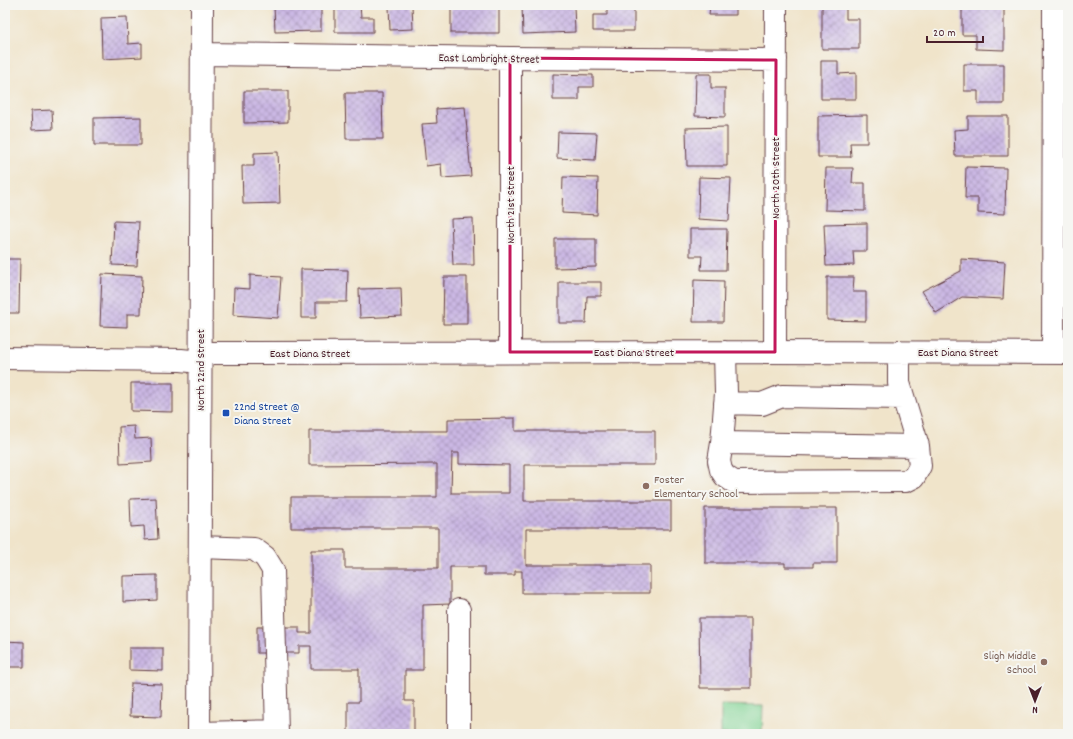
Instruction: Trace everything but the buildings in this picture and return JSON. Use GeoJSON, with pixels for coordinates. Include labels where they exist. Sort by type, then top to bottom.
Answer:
{"type":"FeatureCollection","features":[{"type":"Feature","properties":{"kind":"street","name":"North 22nd Street"},"geometry":{"type":"LineString","coordinates":[[198,733],[202,5]]}},
{"type":"Feature","properties":{"kind":"street","name":"North 20th Street"},"geometry":{"type":"LineString","coordinates":[[775,352],[776,5]]}},
{"type":"Feature","properties":{"kind":"street"},"geometry":{"type":"LineString","coordinates":[[1054,5],[1060,353]]}},
{"type":"Feature","properties":{"kind":"street","name":"East Lambright Street"},"geometry":{"type":"LineString","coordinates":[[202,54],[776,60]]}},
{"type":"Feature","properties":{"kind":"street","name":"North 21st Street"},"geometry":{"type":"LineString","coordinates":[[510,58],[510,352]]}},
{"type":"Feature","properties":{"kind":"street","name":"East Diana Street"},"geometry":{"type":"LineString","coordinates":[[5,358],[181,360],[200,357],[510,352],[1060,353]]}},
{"type":"Feature","properties":{"kind":"street"},"geometry":{"type":"LineString","coordinates":[[725,352],[725,403],[722,443],[719,460],[721,470],[725,476],[734,482],[906,482],[914,477],[920,466],[918,446],[899,383],[899,352]]}},
{"type":"Feature","properties":{"kind":"street"},"geometry":{"type":"LineString","coordinates":[[725,403],[762,404],[782,396],[904,398]]}},
{"type":"Feature","properties":{"kind":"street"},"geometry":{"type":"LineString","coordinates":[[722,443],[918,446]]}},
{"type":"Feature","properties":{"kind":"street"},"geometry":{"type":"LineString","coordinates":[[198,733],[277,733],[273,570],[265,557],[254,549],[200,548]]}},
{"type":"Feature","properties":{"kind":"street"},"geometry":{"type":"LineString","coordinates":[[459,610],[459,734]]}},
{"type":"Feature","properties":{"kind":"highlighted area"},"geometry":{"type":"Polygon","coordinates":[[[510,58],[776,60],[775,352],[510,352],[510,58]]]}},
{"type":"Feature","properties":{"kind":"green space"},"geometry":{"type":"Polygon","coordinates":[[[721,705],[763,706],[762,734],[721,734],[721,705]]]}},
{"type":"Feature","properties":{"kind":"place","name":"22nd Street @ Diana Street"},"geometry":{"type":"Point","coordinates":[226,413]}},
{"type":"Feature","properties":{"kind":"place","name":"Foster Elementary School"},"geometry":{"type":"Point","coordinates":[646,486]}},
{"type":"Feature","properties":{"kind":"place","name":"Sligh Middle School"},"geometry":{"type":"Point","coordinates":[1044,662]}}]}
